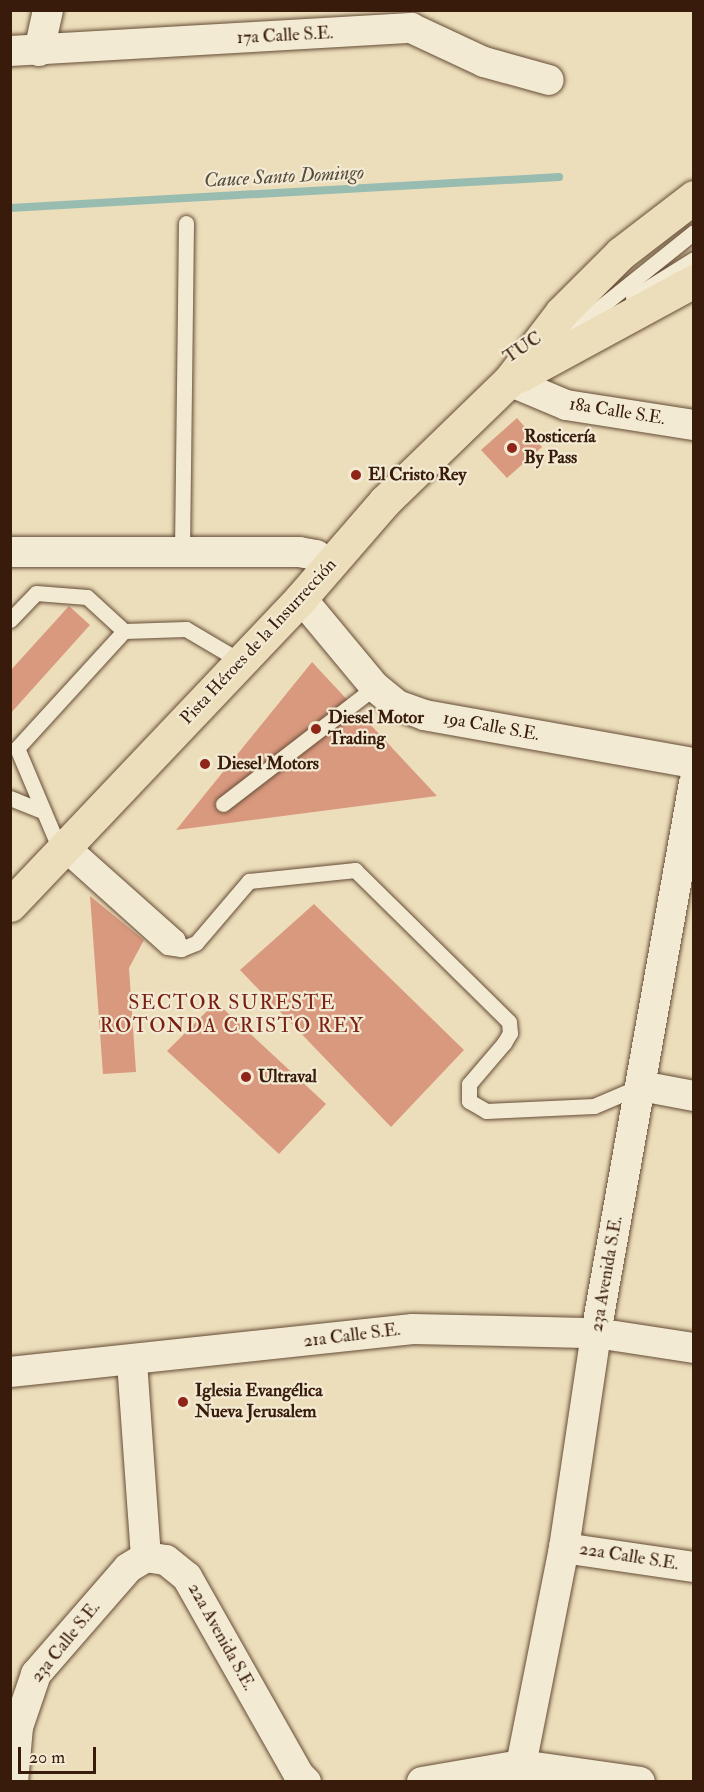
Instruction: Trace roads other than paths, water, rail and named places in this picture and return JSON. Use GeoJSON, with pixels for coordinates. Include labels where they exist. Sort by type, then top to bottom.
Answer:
{"type":"FeatureCollection","features":[{"type":"Feature","properties":{"kind":"main road","name":"Pista Héroes de la Insurrección"},"geometry":{"type":"LineString","coordinates":[[10,905],[62,844],[242,662],[331,565],[385,501],[509,381],[561,313],[621,253],[693,197]]}},
{"type":"Feature","properties":{"kind":"main road","name":"Pista Héroes de la Insurrección"},"geometry":{"type":"LineString","coordinates":[[509,381],[693,281]]}},
{"type":"Feature","properties":{"kind":"street"},"geometry":{"type":"LineString","coordinates":[[25,51],[48,10]]}},
{"type":"Feature","properties":{"kind":"street","name":"17a Calle S.E."},"geometry":{"type":"LineString","coordinates":[[25,51],[412,20],[484,62],[549,80]]}},
{"type":"Feature","properties":{"kind":"street","name":"18a Calle S.E."},"geometry":{"type":"LineString","coordinates":[[509,381],[566,405],[693,425]]}},
{"type":"Feature","properties":{"kind":"street"},"geometry":{"type":"LineString","coordinates":[[10,552],[299,552],[316,555],[331,565]]}},
{"type":"Feature","properties":{"kind":"street","name":"19a Calle S.E."},"geometry":{"type":"LineString","coordinates":[[301,598],[375,687],[397,705],[424,715],[693,763]]}},
{"type":"Feature","properties":{"kind":"street","name":"23a Avenida S.E."},"geometry":{"type":"LineString","coordinates":[[520,1773],[564,1548],[596,1333],[641,1086],[683,901],[693,783]]}},
{"type":"Feature","properties":{"kind":"street"},"geometry":{"type":"LineString","coordinates":[[641,1086],[693,1096]]}},
{"type":"Feature","properties":{"kind":"street","name":"21a Calle S.E."},"geometry":{"type":"LineString","coordinates":[[10,1372],[132,1362],[413,1329],[596,1333],[693,1348]]}},
{"type":"Feature","properties":{"kind":"street"},"geometry":{"type":"LineString","coordinates":[[132,1362],[146,1557]]}},
{"type":"Feature","properties":{"kind":"street","name":"22a Calle S.E."},"geometry":{"type":"LineString","coordinates":[[564,1548],[693,1567]]}},
{"type":"Feature","properties":{"kind":"street","name":"23a Calle S.E."},"geometry":{"type":"LineString","coordinates":[[13,1782],[18,1727],[36,1674],[128,1568],[146,1557]]}},
{"type":"Feature","properties":{"kind":"street","name":"22a Avenida S.E."},"geometry":{"type":"LineString","coordinates":[[146,1557],[166,1560],[187,1577],[299,1775],[306,1782]]}},
{"type":"Feature","properties":{"kind":"street"},"geometry":{"type":"LineString","coordinates":[[422,1782],[520,1773],[640,1782]]}},
{"type":"Feature","properties":{"kind":"lane"},"geometry":{"type":"LineString","coordinates":[[182,551],[186,223]]}},
{"type":"Feature","properties":{"kind":"lane","name":"TUC"},"geometry":{"type":"LineString","coordinates":[[509,381],[693,232]]}},
{"type":"Feature","properties":{"kind":"lane","name":"TUC"},"geometry":{"type":"LineString","coordinates":[[509,381],[693,258]]}},
{"type":"Feature","properties":{"kind":"lane"},"geometry":{"type":"LineString","coordinates":[[10,620],[36,593],[87,597],[124,631],[186,629],[242,662]]}},
{"type":"Feature","properties":{"kind":"lane"},"geometry":{"type":"LineString","coordinates":[[124,631],[17,748],[42,811],[62,844],[167,946],[182,949],[196,944],[249,881],[355,870],[509,1022],[510,1033],[469,1084],[469,1101],[486,1111],[594,1106],[641,1086]]}},
{"type":"Feature","properties":{"kind":"lane"},"geometry":{"type":"LineString","coordinates":[[222,804],[375,687]]}},
{"type":"Feature","properties":{"kind":"lane"},"geometry":{"type":"LineString","coordinates":[[10,798],[42,811]]}},
{"type":"Feature","properties":{"kind":"waterway","name":"Cauce Santo Domingo"},"geometry":{"type":"LineString","coordinates":[[10,208],[559,177]]}},
{"type":"Feature","properties":{"kind":"place","name":"Rosticería By Pass"},"geometry":{"type":"Point","coordinates":[512,448]}},
{"type":"Feature","properties":{"kind":"place","name":"El Cristo Rey"},"geometry":{"type":"Point","coordinates":[356,475]}},
{"type":"Feature","properties":{"kind":"place","name":"Diesel Motor Trading"},"geometry":{"type":"Point","coordinates":[316,729]}},
{"type":"Feature","properties":{"kind":"place","name":"Diesel Motors"},"geometry":{"type":"Point","coordinates":[205,764]}},
{"type":"Feature","properties":{"kind":"place","name":"Ultraval"},"geometry":{"type":"Point","coordinates":[246,1077]}},
{"type":"Feature","properties":{"kind":"place","name":"Iglesia Evangélica Nueva Jerusalem"},"geometry":{"type":"Point","coordinates":[183,1402]}},
{"type":"Feature","properties":{"kind":"district","name":"SECTOR SURESTE ROTONDA CRISTO REY"},"geometry":{"type":"Point","coordinates":[232,1014]}}]}
